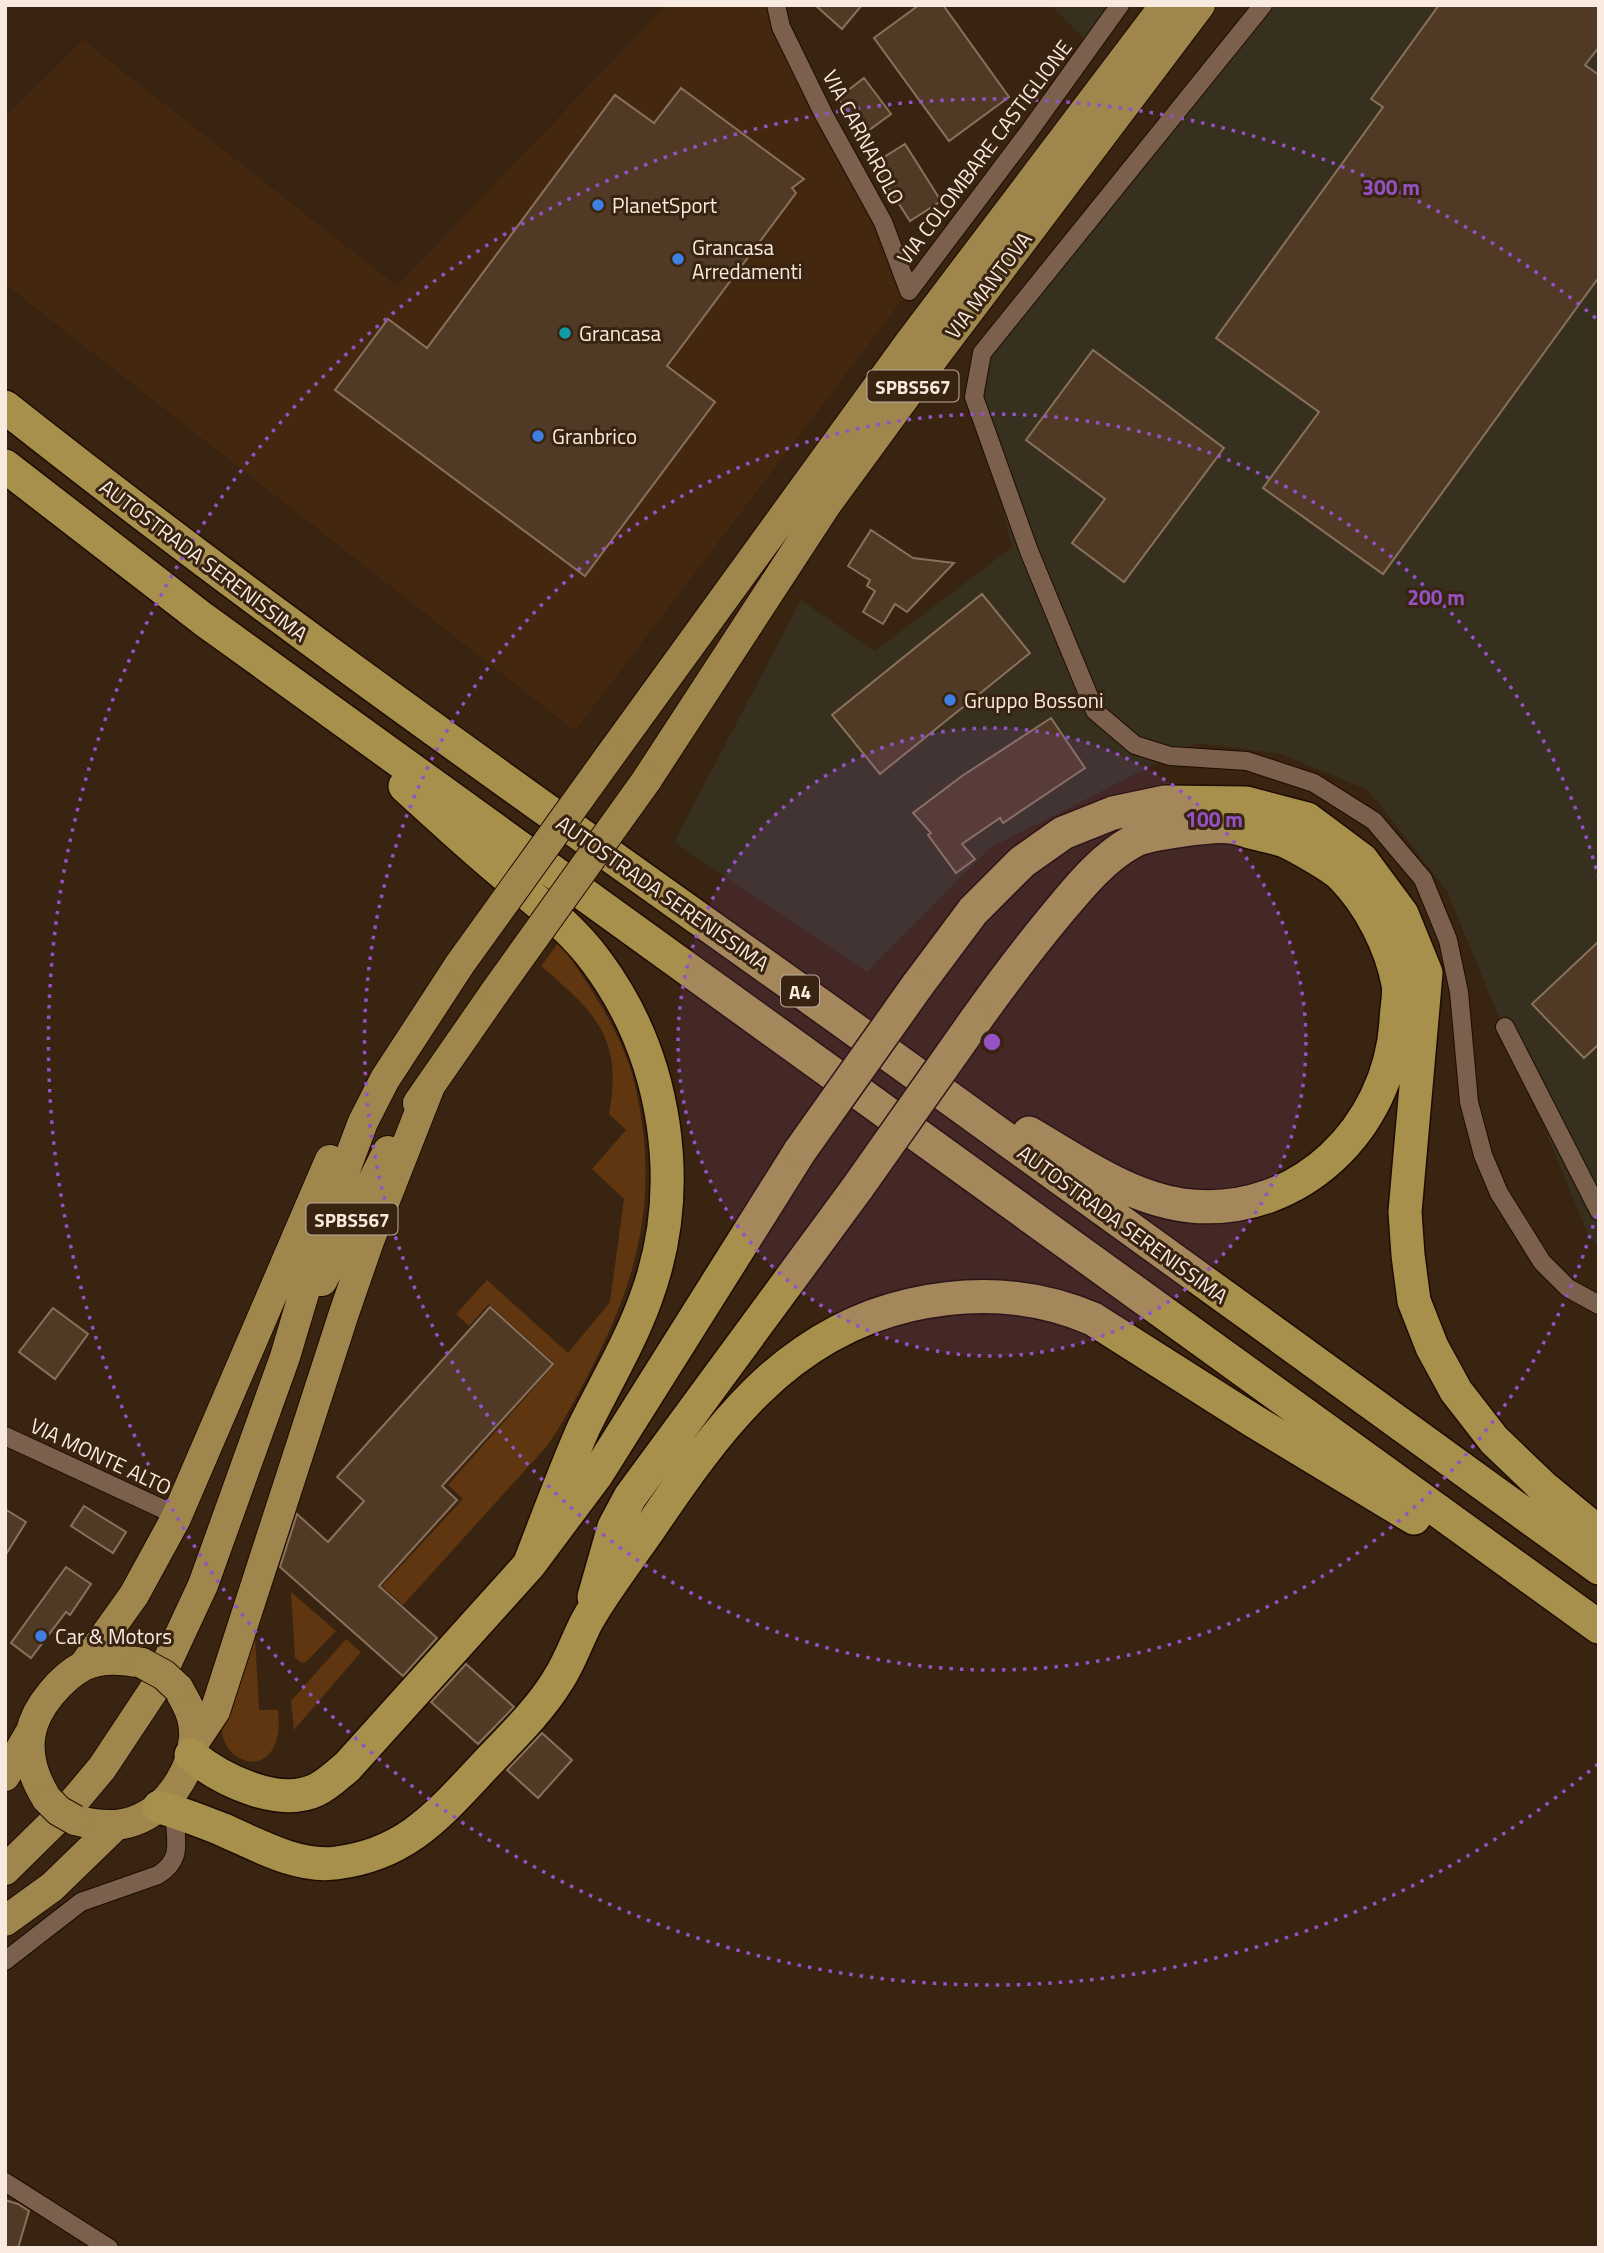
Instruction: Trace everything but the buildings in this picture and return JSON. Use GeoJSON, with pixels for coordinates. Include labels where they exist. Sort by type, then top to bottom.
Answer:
{"type":"FeatureCollection","features":[{"type":"Feature","properties":{"kind":"highway","name":"VIA MANTOVA"},"geometry":{"type":"LineString","coordinates":[[385,1079],[460,964],[910,341],[1165,5]]}},
{"type":"Feature","properties":{"kind":"highway","name":"VIA MANTOVA"},"geometry":{"type":"LineString","coordinates":[[430,1086],[646,781],[826,505],[943,345],[1200,5]]}},
{"type":"Feature","properties":{"kind":"highway","name":"AUTOSTRADA SERENISSIMA"},"geometry":{"type":"LineString","coordinates":[[5,407],[338,662],[849,1026],[1599,1568]]}},
{"type":"Feature","properties":{"kind":"highway","name":"A4"},"geometry":{"type":"LineString","coordinates":[[5,466],[203,619],[1599,1628]]}},
{"type":"Feature","properties":{"kind":"highway"},"geometry":{"type":"LineString","coordinates":[[290,681],[463,839],[566,926],[596,961],[618,994],[642,1043],[659,1098],[667,1150],[668,1195],[650,1287],[584,1428],[529,1565]]}},
{"type":"Feature","properties":{"kind":"highway"},"geometry":{"type":"LineString","coordinates":[[84,1665],[107,1660],[125,1660],[142,1663],[164,1675],[178,1688],[188,1705],[193,1722],[192,1749],[214,1772],[262,1792],[301,1795],[318,1790],[346,1767],[529,1565],[597,1474],[800,1151],[973,911],[1022,862],[1063,833],[1113,813],[1165,802],[1245,803],[1307,819],[1362,860],[1402,914],[1426,973],[1405,1212],[1414,1301],[1432,1347],[1456,1391],[1494,1440],[1599,1533]]}},
{"type":"Feature","properties":{"kind":"highway"},"geometry":{"type":"LineString","coordinates":[[588,1619],[607,1545],[624,1508],[858,1187],[975,1021],[1029,947],[1092,872],[1134,840],[1180,831],[1231,827],[1284,841],[1341,875],[1379,925],[1398,985],[1394,1039],[1386,1075],[1370,1111],[1352,1138],[1329,1163],[1293,1184],[1267,1196],[1231,1205],[1190,1206],[1151,1197],[1114,1183],[849,1026]]}},
{"type":"Feature","properties":{"kind":"highway"},"geometry":{"type":"LineString","coordinates":[[5,1776],[48,1698],[84,1665],[134,1595],[176,1518],[322,1174],[342,1140],[385,1079]]}},
{"type":"Feature","properties":{"kind":"highway","name":"SPBS567"},"geometry":{"type":"LineString","coordinates":[[5,1870],[70,1805],[102,1768],[155,1688],[203,1585],[285,1357],[328,1214],[363,1122],[385,1079]]}},
{"type":"Feature","properties":{"kind":"highway"},"geometry":{"type":"LineString","coordinates":[[167,1809],[192,1749],[215,1711],[344,1313],[369,1241],[430,1086]]}},
{"type":"Feature","properties":{"kind":"highway","name":"SPBS567"},"geometry":{"type":"LineString","coordinates":[[285,1357],[374,1175],[430,1086]]}},
{"type":"Feature","properties":{"kind":"highway"},"geometry":{"type":"LineString","coordinates":[[30,1733],[30,1754],[38,1784],[47,1799],[59,1811],[75,1820],[116,1825],[167,1809],[271,1851],[312,1863],[333,1864],[356,1859],[400,1843],[418,1833],[438,1816],[558,1681],[588,1619],[681,1483],[740,1408],[772,1376],[808,1347],[852,1324],[892,1309],[935,1299],[967,1296],[1032,1299],[1064,1307],[1093,1319],[1252,1420],[1599,1628]]}},
{"type":"Feature","properties":{"kind":"highway"},"geometry":{"type":"LineString","coordinates":[[5,1921],[52,1887],[116,1825]]}},
{"type":"Feature","properties":{"kind":"street","name":"VIA CARNAROLO"},"geometry":{"type":"LineString","coordinates":[[776,5],[781,27],[824,115],[883,222],[909,291]]}},
{"type":"Feature","properties":{"kind":"street","name":"VIA COLOMBARE CASTIGLIONE"},"geometry":{"type":"LineString","coordinates":[[909,291],[1036,123],[1120,5]]}},
{"type":"Feature","properties":{"kind":"street"},"geometry":{"type":"LineString","coordinates":[[1263,5],[982,354],[974,397],[1030,551],[1095,712],[1135,745],[1170,756],[1247,761],[1314,783],[1374,821],[1423,879],[1448,940],[1459,992],[1469,1102],[1483,1155],[1499,1193],[1542,1262],[1569,1288],[1599,1305]]}},
{"type":"Feature","properties":{"kind":"street"},"geometry":{"type":"LineString","coordinates":[[1504,1027],[1599,1211]]}},
{"type":"Feature","properties":{"kind":"street","name":"VIA MONTE ALTO"},"geometry":{"type":"LineString","coordinates":[[5,1436],[153,1504],[176,1518]]}},
{"type":"Feature","properties":{"kind":"street"},"geometry":{"type":"LineString","coordinates":[[5,1961],[81,1902],[166,1870],[178,1850],[167,1809]]}},
{"type":"Feature","properties":{"kind":"street"},"geometry":{"type":"LineString","coordinates":[[5,2182],[109,2248]]}},
{"type":"Feature","properties":{"kind":"shaded area"},"geometry":{"type":"Polygon","coordinates":[[[666,5],[776,5],[909,291],[575,731],[5,284],[5,117],[83,40],[397,286],[666,5]]]}},
{"type":"Feature","properties":{"kind":"shaded area"},"geometry":{"type":"Polygon","coordinates":[[[1051,5],[1120,5],[1091,46],[1051,5]]]}},
{"type":"Feature","properties":{"kind":"shaded area"},"geometry":{"type":"Polygon","coordinates":[[[1263,5],[1599,5],[1599,1246],[1590,1239],[1447,891],[1368,790],[1281,754],[1197,743],[991,847],[867,972],[674,842],[801,600],[875,651],[1012,547],[974,397],[982,353],[1263,5]]]}},
{"type":"Feature","properties":{"kind":"shaded area"},"geometry":{"type":"Polygon","coordinates":[[[559,942],[606,1014],[628,1061],[635,1084],[645,1157],[642,1222],[636,1252],[628,1282],[604,1342],[553,1437],[403,1605],[382,1586],[463,1499],[448,1485],[555,1364],[489,1304],[469,1326],[456,1314],[487,1280],[568,1353],[610,1302],[624,1199],[592,1169],[626,1130],[609,1114],[612,1065],[601,1029],[577,998],[541,966],[559,942]]]}},
{"type":"Feature","properties":{"kind":"shaded area"},"geometry":{"type":"Polygon","coordinates":[[[291,1592],[336,1631],[302,1663],[295,1658],[291,1592]]]}},
{"type":"Feature","properties":{"kind":"shaded area"},"geometry":{"type":"Polygon","coordinates":[[[254,1617],[259,1710],[278,1710],[279,1724],[274,1747],[268,1756],[252,1762],[236,1756],[229,1749],[224,1741],[222,1727],[254,1617]]]}},
{"type":"Feature","properties":{"kind":"shaded area"},"geometry":{"type":"Polygon","coordinates":[[[346,1639],[361,1652],[294,1730],[291,1701],[346,1639]]]}},
{"type":"Feature","properties":{"kind":"place","name":"PlanetSport"},"geometry":{"type":"Point","coordinates":[598,205]}},
{"type":"Feature","properties":{"kind":"place","name":"Grancasa Arredamenti"},"geometry":{"type":"Point","coordinates":[678,259]}},
{"type":"Feature","properties":{"kind":"place","name":"Grancasa"},"geometry":{"type":"Point","coordinates":[565,333]}},
{"type":"Feature","properties":{"kind":"place","name":"Granbrico"},"geometry":{"type":"Point","coordinates":[538,436]}},
{"type":"Feature","properties":{"kind":"place","name":"Gruppo Bossoni"},"geometry":{"type":"Point","coordinates":[950,700]}},
{"type":"Feature","properties":{"kind":"place","name":"Car & Motors"},"geometry":{"type":"Point","coordinates":[41,1636]}}]}
